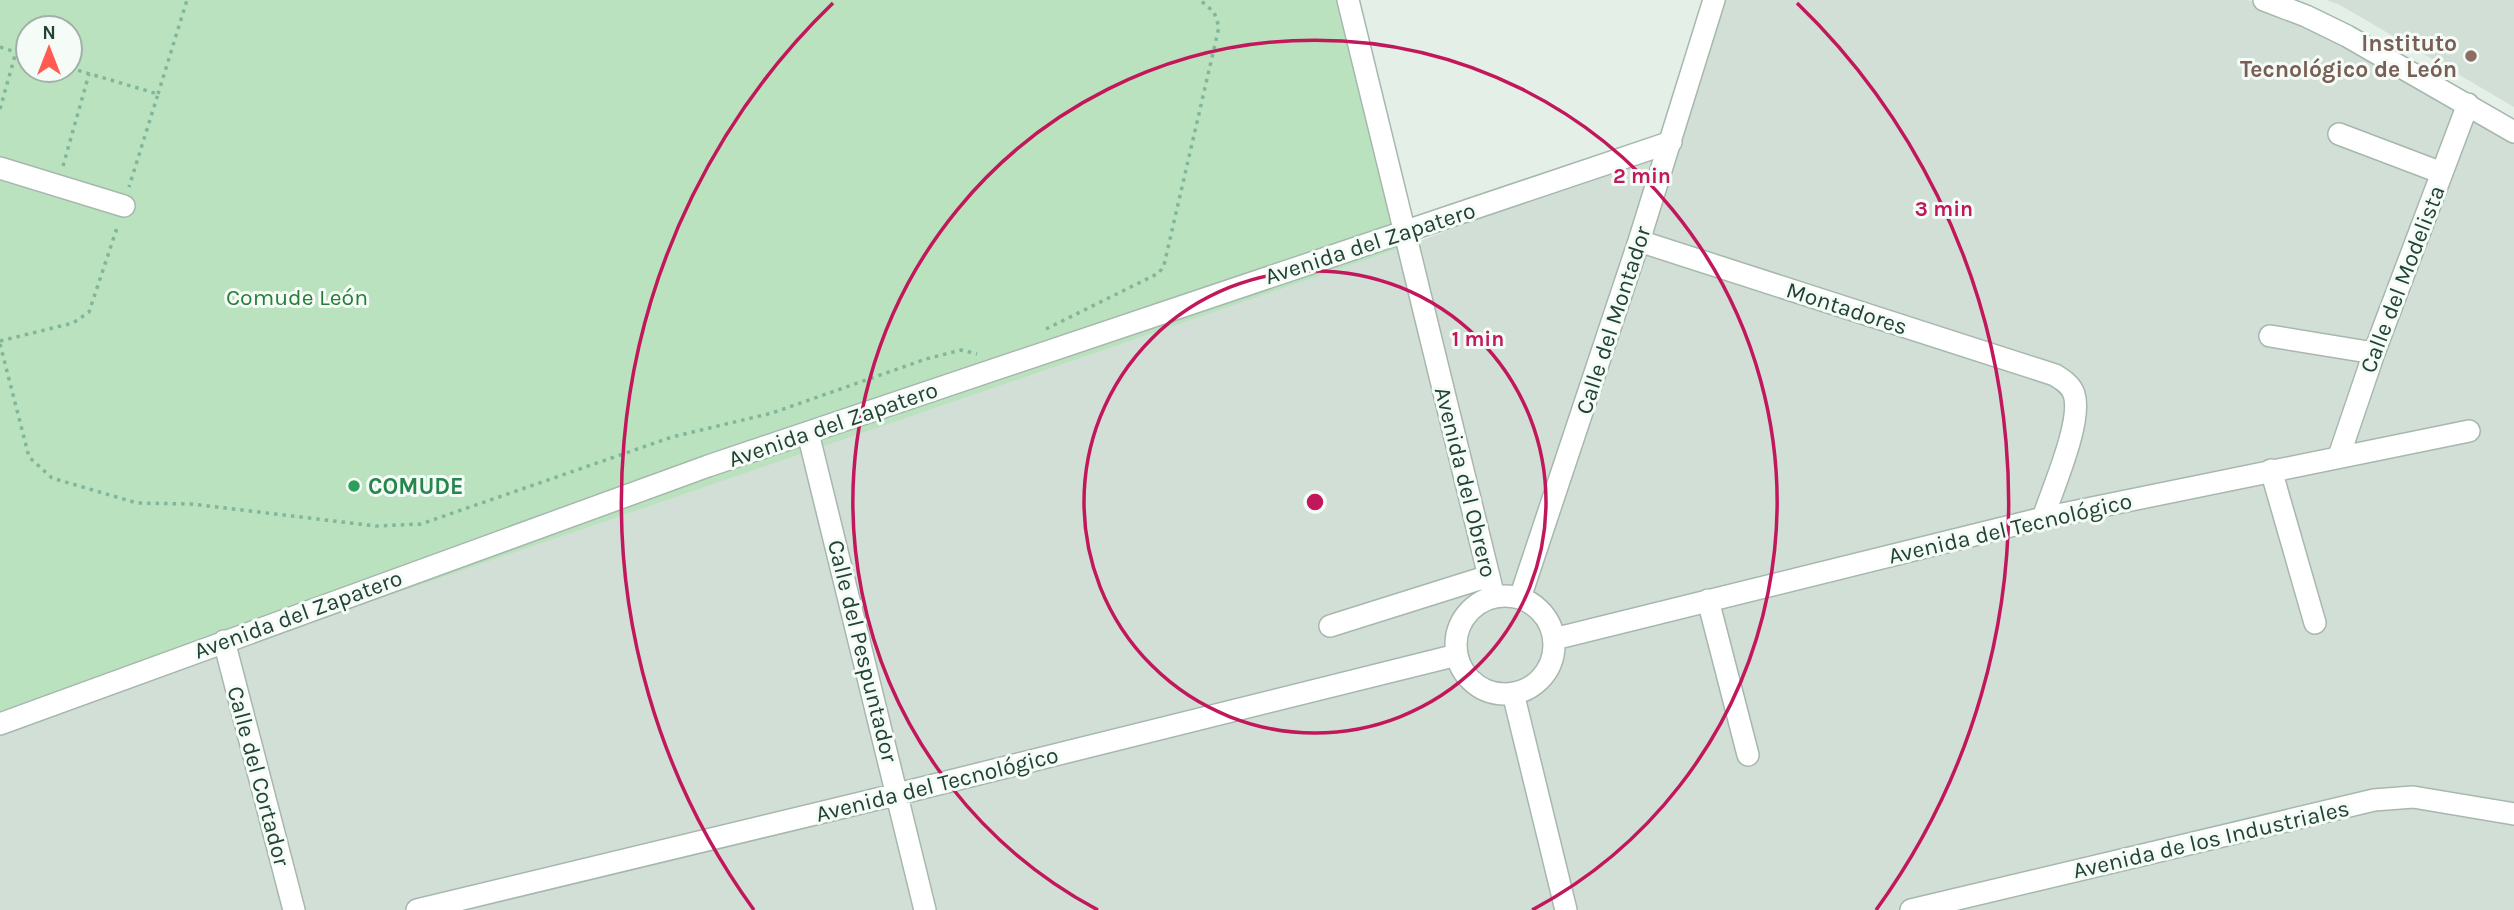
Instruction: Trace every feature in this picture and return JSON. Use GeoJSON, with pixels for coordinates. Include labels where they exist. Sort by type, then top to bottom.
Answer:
{"type":"FeatureCollection","features":[{"type":"Feature","properties":{"kind":"street","name":"Avenida del Obrero"},"geometry":{"type":"LineString","coordinates":[[1348,0],[1492,587]]}},
{"type":"Feature","properties":{"kind":"street","name":"Calle del Montador"},"geometry":{"type":"LineString","coordinates":[[1520,598],[1639,241],[1714,0]]}},
{"type":"Feature","properties":{"kind":"street"},"geometry":{"type":"LineString","coordinates":[[2264,0],[2347,36],[2514,132]]}},
{"type":"Feature","properties":{"kind":"street","name":"Calle del Modelista"},"geometry":{"type":"LineString","coordinates":[[2339,456],[2374,353],[2468,104]]}},
{"type":"Feature","properties":{"kind":"street"},"geometry":{"type":"LineString","coordinates":[[2339,134],[2442,173]]}},
{"type":"Feature","properties":{"kind":"street","name":"Avenida del Zapatero"},"geometry":{"type":"LineString","coordinates":[[0,724],[708,466],[1671,142]]}},
{"type":"Feature","properties":{"kind":"street"},"geometry":{"type":"LineString","coordinates":[[0,168],[124,205]]}},
{"type":"Feature","properties":{"kind":"street","name":"Montadores"},"geometry":{"type":"LineString","coordinates":[[1639,241],[2055,375],[2068,384],[2074,393],[2076,407],[2074,426],[2043,517]]}},
{"type":"Feature","properties":{"kind":"street"},"geometry":{"type":"LineString","coordinates":[[2270,336],[2374,353]]}},
{"type":"Feature","properties":{"kind":"street","name":"Avenida del Tecnológico"},"geometry":{"type":"LineString","coordinates":[[1554,639],[2043,517],[2469,430]]}},
{"type":"Feature","properties":{"kind":"street","name":"Calle del Pespuntador"},"geometry":{"type":"LineString","coordinates":[[808,433],[925,910]]}},
{"type":"Feature","properties":{"kind":"street"},"geometry":{"type":"LineString","coordinates":[[2271,470],[2315,623]]}},
{"type":"Feature","properties":{"kind":"street","name":"Avenida del Obrero"},"geometry":{"type":"LineString","coordinates":[[1492,587],[1537,607],[1549,621],[1554,639]]}},
{"type":"Feature","properties":{"kind":"street","name":"Avenida del Obrero"},"geometry":{"type":"LineString","coordinates":[[1457,656],[1456,640],[1460,625],[1492,587]]}},
{"type":"Feature","properties":{"kind":"street"},"geometry":{"type":"LineString","coordinates":[[1330,626],[1492,587]]}},
{"type":"Feature","properties":{"kind":"street"},"geometry":{"type":"LineString","coordinates":[[1709,600],[1748,755]]}},
{"type":"Feature","properties":{"kind":"street"},"geometry":{"type":"LineString","coordinates":[[1457,656],[1462,669],[1472,681],[1484,689],[1513,693],[1527,689],[1544,674],[1554,654],[1554,639]]}},
{"type":"Feature","properties":{"kind":"street","name":"Calle del Cortador"},"geometry":{"type":"LineString","coordinates":[[224,641],[294,910]]}},
{"type":"Feature","properties":{"kind":"street","name":"Avenida del Tecnológico"},"geometry":{"type":"LineString","coordinates":[[416,910],[1457,656]]}},
{"type":"Feature","properties":{"kind":"street"},"geometry":{"type":"LineString","coordinates":[[1513,693],[1566,910]]}},
{"type":"Feature","properties":{"kind":"street","name":"Avenida de los Industriales"},"geometry":{"type":"LineString","coordinates":[[1911,910],[2374,800],[2413,797],[2514,814]]}},
{"type":"Feature","properties":{"kind":"path"},"geometry":{"type":"LineString","coordinates":[[158,94],[187,0]]}},
{"type":"Feature","properties":{"kind":"path"},"geometry":{"type":"LineString","coordinates":[[1036,334],[1158,273],[1164,265],[1219,27],[1214,12],[1200,0]]}},
{"type":"Feature","properties":{"kind":"path"},"geometry":{"type":"LineString","coordinates":[[0,109],[14,59]]}},
{"type":"Feature","properties":{"kind":"path"},"geometry":{"type":"LineString","coordinates":[[57,185],[89,74]]}},
{"type":"Feature","properties":{"kind":"path"},"geometry":{"type":"LineString","coordinates":[[0,344],[29,457],[52,478],[137,503],[191,504],[376,526],[421,524],[672,437],[772,413],[926,359],[961,350],[980,355]]}},
{"type":"Feature","properties":{"kind":"shaded area"},"geometry":{"type":"Polygon","coordinates":[[[1724,0],[2248,0],[2327,26],[2514,143],[2514,910],[0,910],[0,726],[1415,243],[1678,140],[1724,0]]]}},
{"type":"Feature","properties":{"kind":"shaded area","name":"Instituto Tecnológico de León"},"geometry":{"type":"Polygon","coordinates":[[[2326,0],[2514,0],[2514,107],[2340,5],[2326,0]]]}},
{"type":"Feature","properties":{"kind":"green space","name":"COMUDE"},"geometry":{"type":"Polygon","coordinates":[[[0,0],[1346,0],[1415,243],[0,729],[0,0]]]}},
{"type":"Feature","properties":{"kind":"place","name":"Instituto Tecnológico de León"},"geometry":{"type":"Point","coordinates":[2471,56]}},
{"type":"Feature","properties":{"kind":"place","name":"COMUDE"},"geometry":{"type":"Point","coordinates":[354,486]}},
{"type":"Feature","properties":{"kind":"park label","name":"Comude León"},"geometry":{"type":"Point","coordinates":[297,297]}}]}
